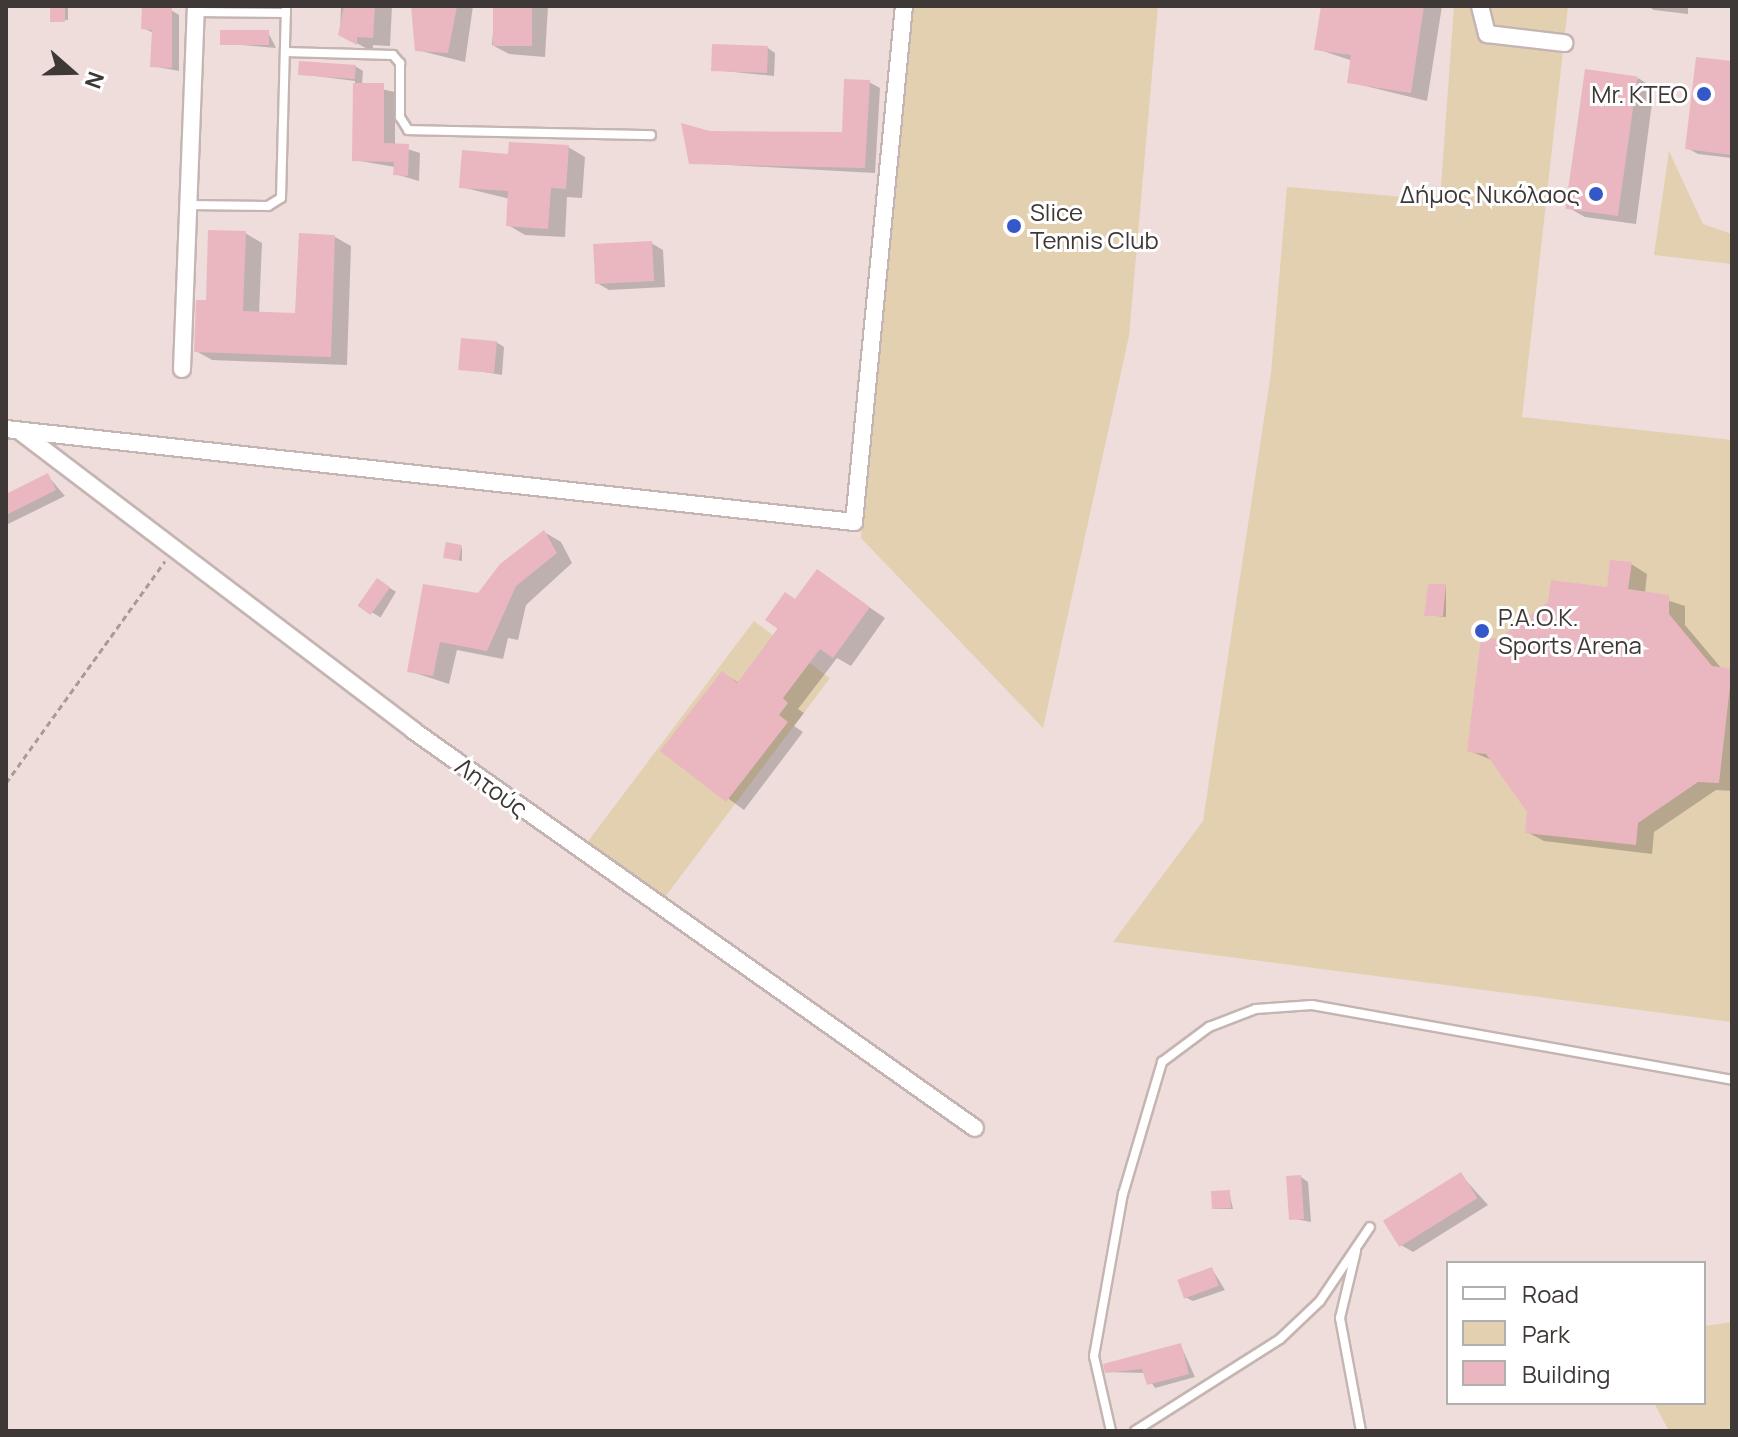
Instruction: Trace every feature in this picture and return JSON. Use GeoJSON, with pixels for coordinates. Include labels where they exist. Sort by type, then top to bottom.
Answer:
{"type":"FeatureCollection","features":[{"type":"Feature","properties":{"kind":"street"},"geometry":{"type":"LineString","coordinates":[[13,430],[851,523],[904,6]]}},
{"type":"Feature","properties":{"kind":"street"},"geometry":{"type":"LineString","coordinates":[[1480,6],[1487,34],[1564,43]]}},
{"type":"Feature","properties":{"kind":"street"},"geometry":{"type":"LineString","coordinates":[[182,369],[196,9]]}},
{"type":"Feature","properties":{"kind":"street","name":"Λητούς"},"geometry":{"type":"LineString","coordinates":[[13,430],[414,731],[975,1128]]}},
{"type":"Feature","properties":{"kind":"lane"},"geometry":{"type":"LineString","coordinates":[[189,205],[268,206],[281,198],[286,10],[196,9]]}},
{"type":"Feature","properties":{"kind":"lane"},"geometry":{"type":"LineString","coordinates":[[285,52],[393,55],[400,63],[401,122],[408,130],[651,135]]}},
{"type":"Feature","properties":{"kind":"lane"},"geometry":{"type":"LineString","coordinates":[[1111,1431],[1094,1356],[1123,1194],[1162,1062],[1209,1027],[1256,1009],[1312,1005],[1732,1080]]}},
{"type":"Feature","properties":{"kind":"lane"},"geometry":{"type":"LineString","coordinates":[[1135,1431],[1280,1339],[1320,1301],[1370,1227]]}},
{"type":"Feature","properties":{"kind":"lane"},"geometry":{"type":"LineString","coordinates":[[1358,1242],[1340,1318],[1361,1431]]}},
{"type":"Feature","properties":{"kind":"path"},"geometry":{"type":"LineString","coordinates":[[6,783],[175,549]]}},
{"type":"Feature","properties":{"kind":"green space"},"geometry":{"type":"Polygon","coordinates":[[[910,6],[1158,6],[1129,336],[1043,728],[861,538],[910,6]]]}},
{"type":"Feature","properties":{"kind":"green space","name":"P.A.O.K. Sports Arena"},"geometry":{"type":"Polygon","coordinates":[[[1454,6],[1568,6],[1522,417],[1732,440],[1732,1022],[1113,942],[1203,821],[1271,373],[1287,187],[1440,200],[1454,6]]]}},
{"type":"Feature","properties":{"kind":"green space"},"geometry":{"type":"Polygon","coordinates":[[[1669,151],[1703,224],[1732,234],[1732,264],[1654,255],[1669,151]]]}},
{"type":"Feature","properties":{"kind":"green space"},"geometry":{"type":"Polygon","coordinates":[[[754,621],[830,678],[662,901],[586,844],[754,621]]]}},
{"type":"Feature","properties":{"kind":"green space"},"geometry":{"type":"Polygon","coordinates":[[[1732,1322],[1732,1430],[1669,1431],[1655,1405],[1706,1405],[1706,1326],[1732,1322]]]}},
{"type":"Feature","properties":{"kind":"building"},"geometry":{"type":"Polygon","coordinates":[[[50,6],[65,6],[65,22],[50,22],[50,6]]]}},
{"type":"Feature","properties":{"kind":"building"},"geometry":{"type":"Polygon","coordinates":[[[142,6],[172,8],[172,68],[150,67],[152,30],[141,29],[142,6]]]}},
{"type":"Feature","properties":{"kind":"building"},"geometry":{"type":"Polygon","coordinates":[[[344,6],[375,6],[373,38],[357,37],[357,45],[338,35],[344,6]]]}},
{"type":"Feature","properties":{"kind":"building"},"geometry":{"type":"Polygon","coordinates":[[[411,6],[457,6],[448,53],[415,51],[411,6]]]}},
{"type":"Feature","properties":{"kind":"building"},"geometry":{"type":"Polygon","coordinates":[[[493,6],[532,6],[532,46],[493,46],[493,6]]]}},
{"type":"Feature","properties":{"kind":"building"},"geometry":{"type":"Polygon","coordinates":[[[1321,6],[1424,6],[1411,93],[1347,83],[1351,55],[1314,50],[1321,6]]]}},
{"type":"Feature","properties":{"kind":"building"},"geometry":{"type":"Polygon","coordinates":[[[220,30],[269,30],[269,45],[220,45],[220,30]]]}},
{"type":"Feature","properties":{"kind":"building"},"geometry":{"type":"Polygon","coordinates":[[[712,44],[768,46],[767,73],[711,71],[712,44]]]}},
{"type":"Feature","properties":{"kind":"building"},"geometry":{"type":"Polygon","coordinates":[[[1696,57],[1732,61],[1732,155],[1685,149],[1696,57]]]}},
{"type":"Feature","properties":{"kind":"building"},"geometry":{"type":"Polygon","coordinates":[[[299,61],[356,65],[355,79],[298,75],[299,61]]]}},
{"type":"Feature","properties":{"kind":"building"},"geometry":{"type":"Polygon","coordinates":[[[1585,69],[1637,76],[1618,216],[1565,209],[1585,69]]]}},
{"type":"Feature","properties":{"kind":"building"},"geometry":{"type":"Polygon","coordinates":[[[844,79],[870,80],[865,168],[689,164],[681,123],[710,131],[842,132],[844,79]]]}},
{"type":"Feature","properties":{"kind":"building"},"geometry":{"type":"Polygon","coordinates":[[[353,83],[384,83],[384,143],[409,144],[408,176],[393,175],[394,162],[352,161],[353,83]]]}},
{"type":"Feature","properties":{"kind":"building"},"geometry":{"type":"Polygon","coordinates":[[[509,142],[569,145],[566,189],[551,188],[548,229],[506,226],[508,191],[459,188],[462,150],[508,154],[509,142]]]}},
{"type":"Feature","properties":{"kind":"building"},"geometry":{"type":"Polygon","coordinates":[[[208,230],[246,231],[243,311],[295,313],[299,233],[335,235],[331,357],[194,352],[196,300],[206,300],[208,230]]]}},
{"type":"Feature","properties":{"kind":"building"},"geometry":{"type":"Polygon","coordinates":[[[652,241],[654,281],[595,284],[593,244],[652,241]]]}},
{"type":"Feature","properties":{"kind":"building"},"geometry":{"type":"Polygon","coordinates":[[[461,338],[497,341],[494,373],[458,370],[461,338]]]}},
{"type":"Feature","properties":{"kind":"building"},"geometry":{"type":"Polygon","coordinates":[[[48,473],[56,490],[6,515],[6,494],[48,473]]]}},
{"type":"Feature","properties":{"kind":"building"},"geometry":{"type":"Polygon","coordinates":[[[544,530],[557,553],[516,586],[487,651],[440,642],[433,676],[407,672],[423,584],[478,593],[500,564],[544,530]]]}},
{"type":"Feature","properties":{"kind":"building"},"geometry":{"type":"Polygon","coordinates":[[[446,542],[462,545],[459,561],[443,558],[446,542]]]}},
{"type":"Feature","properties":{"kind":"building"},"geometry":{"type":"Polygon","coordinates":[[[1610,560],[1632,562],[1628,589],[1669,595],[1669,614],[1712,666],[1732,669],[1719,783],[1698,782],[1638,823],[1636,845],[1525,833],[1527,812],[1486,754],[1467,752],[1481,637],[1498,639],[1548,602],[1551,580],[1607,587],[1610,560]]]}},
{"type":"Feature","properties":{"kind":"building"},"geometry":{"type":"Polygon","coordinates":[[[817,569],[870,607],[833,658],[820,649],[783,698],[788,703],[779,715],[788,722],[726,802],[660,751],[722,671],[737,683],[778,629],[765,620],[785,592],[795,599],[817,569]]]}},
{"type":"Feature","properties":{"kind":"building"},"geometry":{"type":"Polygon","coordinates":[[[377,578],[390,587],[371,615],[357,606],[377,578]]]}},
{"type":"Feature","properties":{"kind":"building"},"geometry":{"type":"Polygon","coordinates":[[[1428,584],[1446,584],[1443,616],[1424,616],[1428,584]]]}},
{"type":"Feature","properties":{"kind":"building"},"geometry":{"type":"Polygon","coordinates":[[[1461,1172],[1477,1198],[1399,1247],[1383,1221],[1461,1172]]]}},
{"type":"Feature","properties":{"kind":"building"},"geometry":{"type":"Polygon","coordinates":[[[1301,1175],[1304,1219],[1289,1220],[1286,1176],[1301,1175]]]}},
{"type":"Feature","properties":{"kind":"building"},"geometry":{"type":"Polygon","coordinates":[[[1230,1190],[1231,1208],[1212,1209],[1211,1191],[1230,1190]]]}},
{"type":"Feature","properties":{"kind":"building"},"geometry":{"type":"Polygon","coordinates":[[[1212,1267],[1219,1286],[1184,1298],[1177,1280],[1212,1267]]]}},
{"type":"Feature","properties":{"kind":"building"},"geometry":{"type":"Polygon","coordinates":[[[1181,1343],[1189,1374],[1147,1385],[1142,1369],[1105,1373],[1103,1364],[1181,1343]]]}},
{"type":"Feature","properties":{"kind":"place","name":"Mr. KTEO"},"geometry":{"type":"Point","coordinates":[1704,94]}},
{"type":"Feature","properties":{"kind":"place","name":"Δήμος Νικόλαος"},"geometry":{"type":"Point","coordinates":[1596,194]}},
{"type":"Feature","properties":{"kind":"place","name":"Slice Tennis Club"},"geometry":{"type":"Point","coordinates":[1014,226]}},
{"type":"Feature","properties":{"kind":"place","name":"P.A.O.K. Sports Arena"},"geometry":{"type":"Point","coordinates":[1482,631]}}]}
